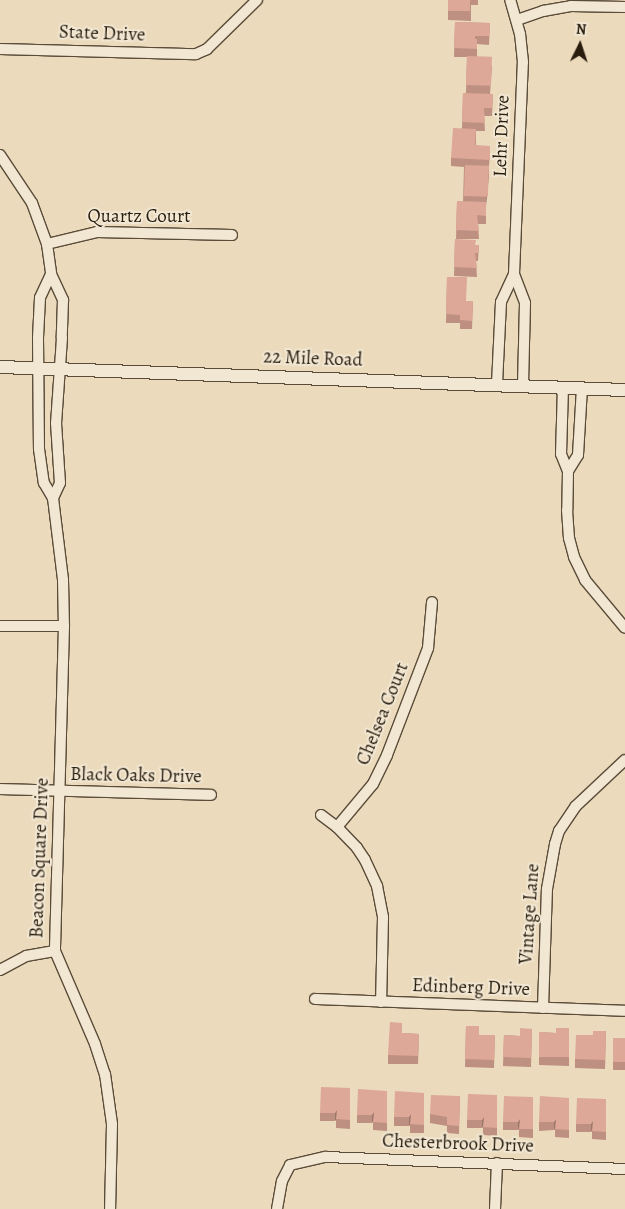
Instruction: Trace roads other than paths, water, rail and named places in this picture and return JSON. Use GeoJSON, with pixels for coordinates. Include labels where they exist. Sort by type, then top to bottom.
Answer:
{"type":"FeatureCollection","features":[{"type":"Feature","properties":{"kind":"street","name":"State Drive"},"geometry":{"type":"LineString","coordinates":[[0,49],[188,55],[202,52],[257,0]]}},
{"type":"Feature","properties":{"kind":"street","name":"Lehr Drive"},"geometry":{"type":"LineString","coordinates":[[497,384],[501,302],[514,274],[523,62],[517,20],[510,0]]}},
{"type":"Feature","properties":{"kind":"street"},"geometry":{"type":"LineString","coordinates":[[517,20],[543,11],[572,6],[625,7]]}},
{"type":"Feature","properties":{"kind":"street","name":"Beacon Square Drive"},"geometry":{"type":"LineString","coordinates":[[0,155],[32,203],[47,244],[51,274],[63,300],[56,423],[60,484],[53,498]]}},
{"type":"Feature","properties":{"kind":"street","name":"Quartz Court"},"geometry":{"type":"LineString","coordinates":[[47,244],[98,232],[232,235]]}},
{"type":"Feature","properties":{"kind":"street","name":"Beacon Square Drive"},"geometry":{"type":"LineString","coordinates":[[51,274],[42,291],[38,306],[38,368],[39,449],[44,483],[53,498],[63,580],[64,626],[55,951],[95,1044],[105,1074],[112,1124],[110,1209]]}},
{"type":"Feature","properties":{"kind":"street","name":"Lehr Drive"},"geometry":{"type":"LineString","coordinates":[[514,274],[525,303],[523,385]]}},
{"type":"Feature","properties":{"kind":"street","name":"22 Mile Road"},"geometry":{"type":"LineString","coordinates":[[0,367],[625,390]]}},
{"type":"Feature","properties":{"kind":"street"},"geometry":{"type":"LineString","coordinates":[[563,387],[561,454],[568,471],[567,525],[574,557],[585,580],[625,628]]}},
{"type":"Feature","properties":{"kind":"street"},"geometry":{"type":"LineString","coordinates":[[568,471],[578,455],[582,388]]}},
{"type":"Feature","properties":{"kind":"street","name":"Chelsea Court"},"geometry":{"type":"LineString","coordinates":[[337,827],[373,784],[387,755],[428,648],[432,602]]}},
{"type":"Feature","properties":{"kind":"street"},"geometry":{"type":"LineString","coordinates":[[0,626],[64,626]]}},
{"type":"Feature","properties":{"kind":"street","name":"Vintage Lane"},"geometry":{"type":"LineString","coordinates":[[543,1008],[547,881],[555,844],[566,818],[576,806],[625,760]]}},
{"type":"Feature","properties":{"kind":"street","name":"Black Oaks Drive"},"geometry":{"type":"LineString","coordinates":[[0,790],[211,795]]}},
{"type":"Feature","properties":{"kind":"street"},"geometry":{"type":"LineString","coordinates":[[321,815],[337,827],[365,860],[379,893],[384,917],[381,1002]]}},
{"type":"Feature","properties":{"kind":"street"},"geometry":{"type":"LineString","coordinates":[[0,970],[26,956],[55,951]]}},
{"type":"Feature","properties":{"kind":"street","name":"Edinberg Drive"},"geometry":{"type":"LineString","coordinates":[[315,999],[625,1011]]}},
{"type":"Feature","properties":{"kind":"street","name":"Chesterbrook Drive"},"geometry":{"type":"LineString","coordinates":[[278,1209],[282,1181],[290,1165],[315,1158],[340,1157],[625,1169]]}},
{"type":"Feature","properties":{"kind":"street"},"geometry":{"type":"LineString","coordinates":[[495,1209],[497,1163]]}}]}
